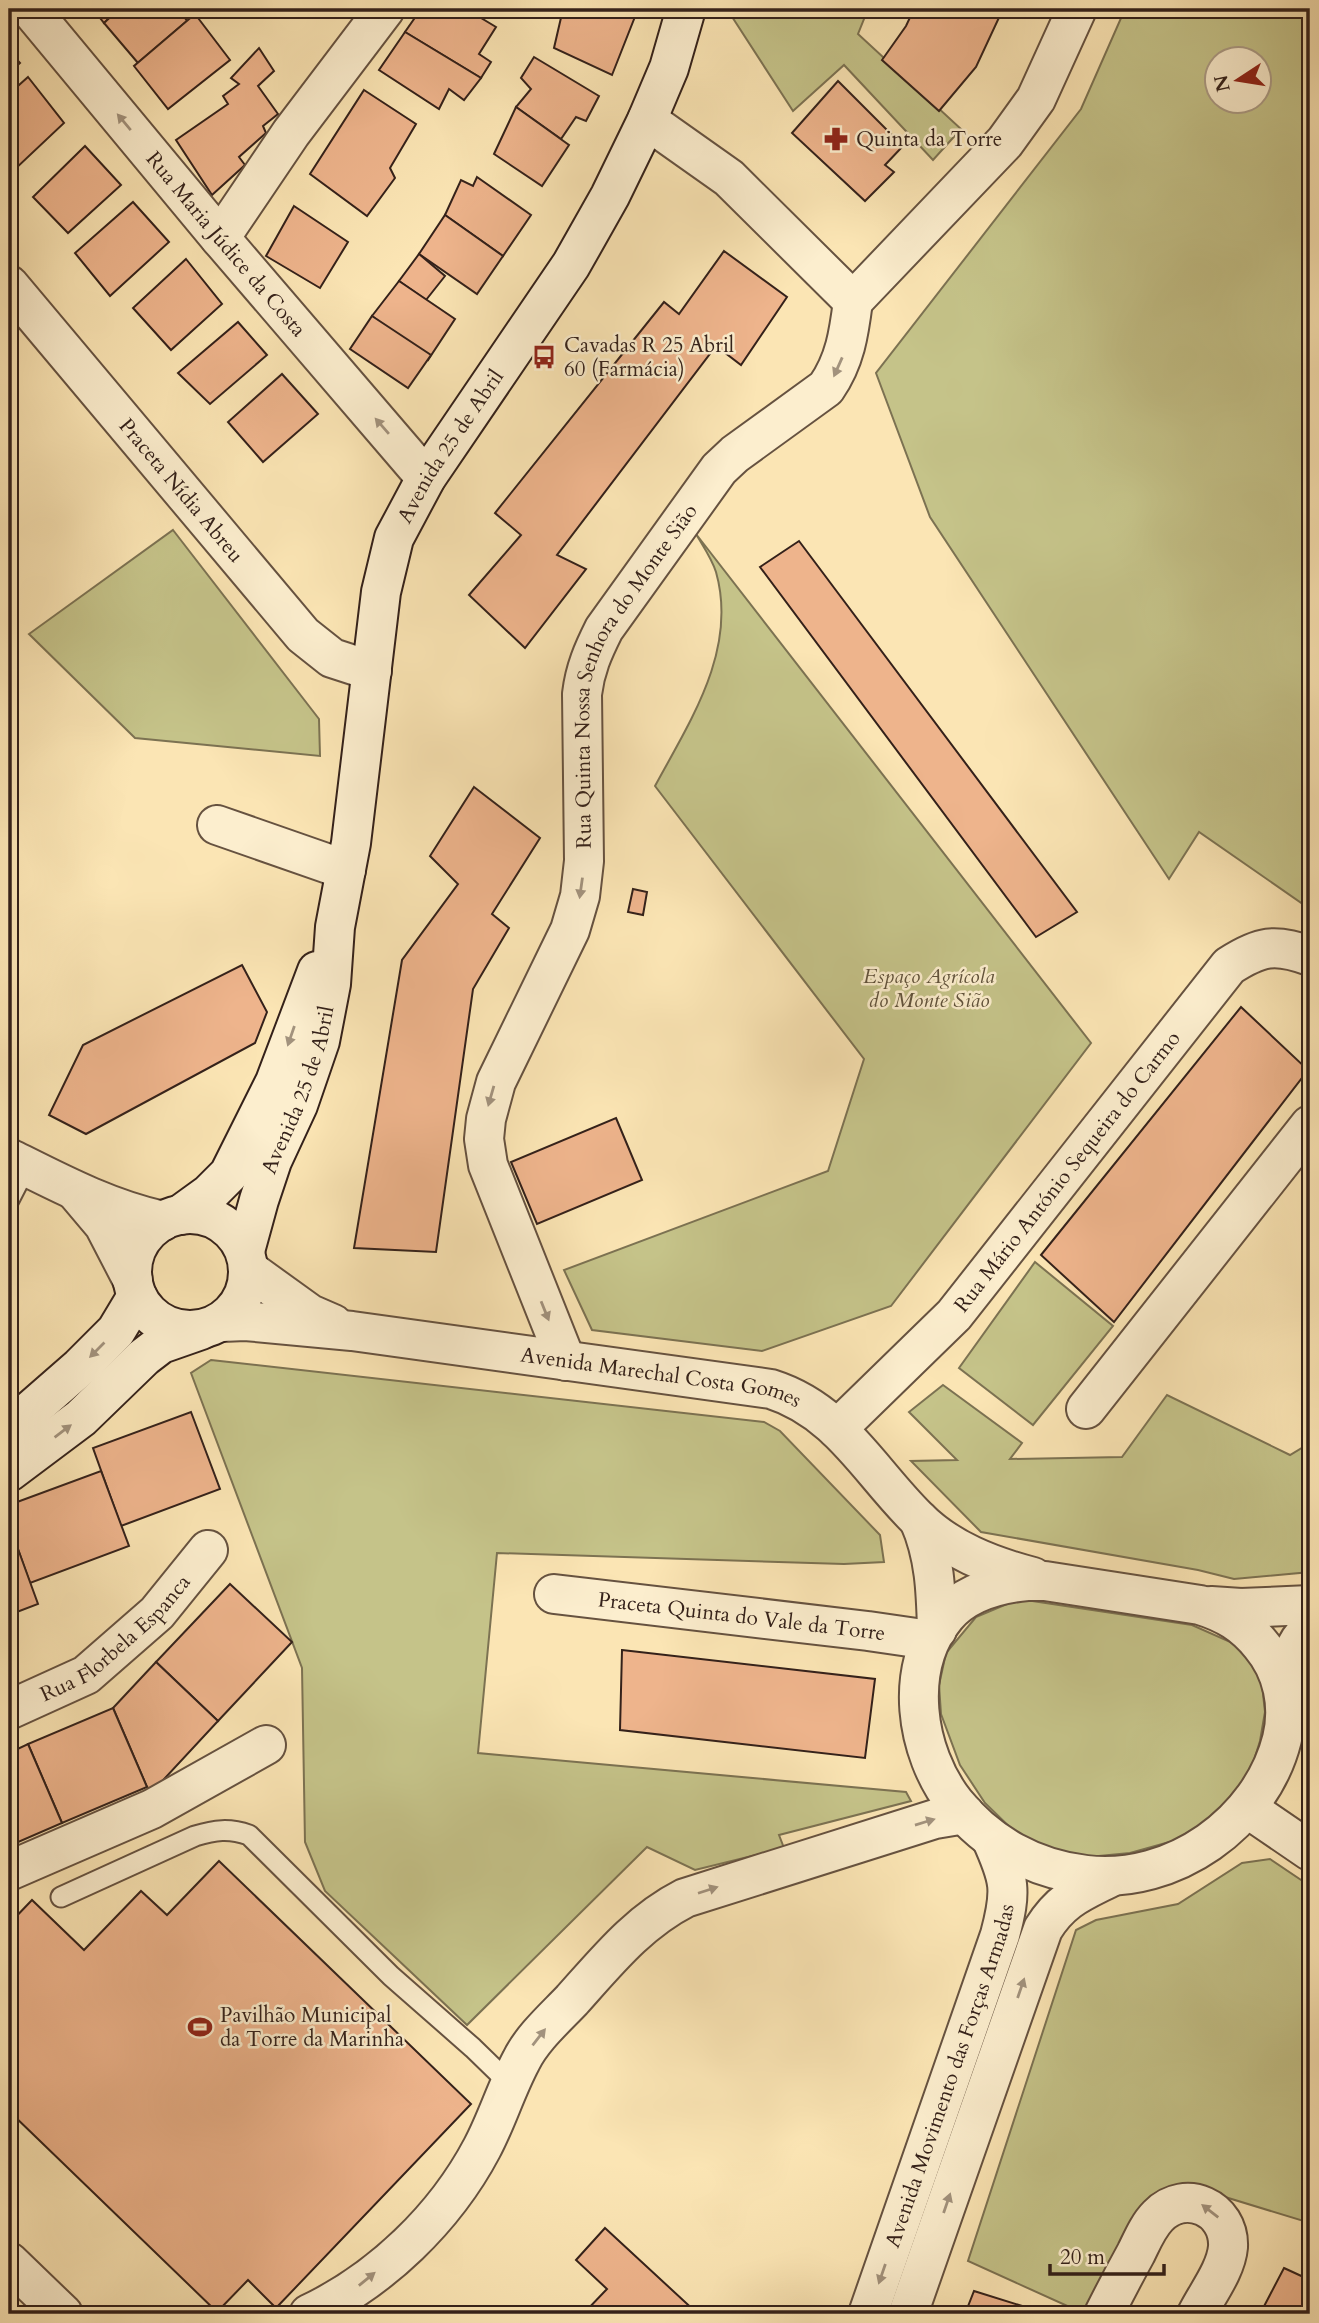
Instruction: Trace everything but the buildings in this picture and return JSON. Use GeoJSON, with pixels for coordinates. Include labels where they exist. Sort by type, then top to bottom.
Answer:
{"type":"FeatureCollection","features":[{"type":"Feature","properties":{"kind":"street","name":"Rua Maria Júdice da Costa"},"geometry":{"type":"LineString","coordinates":[[30,9],[220,238],[426,478]]}},
{"type":"Feature","properties":{"kind":"street"},"geometry":{"type":"LineString","coordinates":[[220,238],[291,133],[385,9]]}},
{"type":"Feature","properties":{"kind":"street","name":"Avenida 25 de Abril"},"geometry":{"type":"LineString","coordinates":[[247,1261],[259,1200],[272,1161],[298,1105],[320,1041],[331,985],[335,927],[346,870],[381,592],[394,538],[426,478],[571,265],[610,197],[669,68],[686,9]]}},
{"type":"Feature","properties":{"kind":"street"},"geometry":{"type":"LineString","coordinates":[[647,120],[729,178],[853,301],[1005,142],[1036,99],[1077,9]]}},
{"type":"Feature","properties":{"kind":"street","name":"Praceta Nídia Abreu"},"geometry":{"type":"LineString","coordinates":[[9,285],[303,635],[332,658],[372,671]]}},
{"type":"Feature","properties":{"kind":"street","name":"Rua Quinta Nossa Senhora do Monte Sião"},"geometry":{"type":"LineString","coordinates":[[566,1361],[499,1196],[488,1165],[484,1139],[489,1102],[496,1082],[570,930],[580,896],[584,861],[584,674],[604,629],[719,469],[735,454],[826,388],[837,373],[847,345],[853,301]]}},
{"type":"Feature","properties":{"kind":"street"},"geometry":{"type":"LineString","coordinates":[[217,825],[346,870]]}},
{"type":"Feature","properties":{"kind":"street","name":"Avenida 25 de Abril"},"geometry":{"type":"LineString","coordinates":[[171,1218],[209,1194],[229,1174],[275,1082],[301,1009],[335,927]]}},
{"type":"Feature","properties":{"kind":"street","name":"Rua Mário António Sequeira do Carmo"},"geometry":{"type":"LineString","coordinates":[[837,1429],[954,1315],[1229,966],[1249,953],[1265,948],[1290,950],[1310,956]]}},
{"type":"Feature","properties":{"kind":"street"},"geometry":{"type":"LineString","coordinates":[[1086,1409],[1310,1125]]}},
{"type":"Feature","properties":{"kind":"street"},"geometry":{"type":"LineString","coordinates":[[9,1472],[81,1418],[144,1357],[161,1345],[213,1326],[237,1308],[246,1290],[247,1261],[234,1233],[219,1221],[200,1214],[171,1218],[140,1216],[77,1192],[18,1162]]}},
{"type":"Feature","properties":{"kind":"street"},"geometry":{"type":"LineString","coordinates":[[77,1192],[104,1225],[145,1310],[172,1328],[187,1331],[213,1326]]}},
{"type":"Feature","properties":{"kind":"street"},"geometry":{"type":"LineString","coordinates":[[9,1429],[72,1375],[116,1331],[135,1289],[133,1263],[138,1246],[149,1231],[171,1218]]}},
{"type":"Feature","properties":{"kind":"street","name":"Avenida Marechal Costa Gomes"},"geometry":{"type":"LineString","coordinates":[[247,1261],[310,1314],[352,1331]]}},
{"type":"Feature","properties":{"kind":"street","name":"Avenida Marechal Costa Gomes"},"geometry":{"type":"LineString","coordinates":[[213,1326],[245,1321],[352,1331],[771,1389],[794,1396],[816,1410],[837,1429],[919,1520],[946,1542],[1002,1569],[1045,1581]]}},
{"type":"Feature","properties":{"kind":"street","name":"Avenida Marechal Costa Gomes"},"geometry":{"type":"LineString","coordinates":[[919,1520],[933,1562],[933,1635]]}},
{"type":"Feature","properties":{"kind":"street","name":"Rua Florbela Espanca"},"geometry":{"type":"LineString","coordinates":[[9,1710],[86,1675],[157,1613],[208,1550]]}},
{"type":"Feature","properties":{"kind":"street"},"geometry":{"type":"LineString","coordinates":[[1310,1605],[1246,1608],[1200,1605],[1045,1581],[1005,1583],[983,1590],[947,1615],[933,1635],[922,1666],[919,1692],[922,1730],[929,1754],[939,1778],[954,1802],[978,1826],[1010,1851],[1045,1867],[1087,1875],[1136,1874],[1160,1868],[1185,1857],[1223,1832],[1247,1808],[1265,1783],[1280,1749],[1285,1720],[1284,1690],[1288,1667],[1294,1649],[1310,1629]]}},
{"type":"Feature","properties":{"kind":"street","name":"Praceta Quinta do Vale da Torre"},"geometry":{"type":"LineString","coordinates":[[554,1594],[868,1631],[933,1635]]}},
{"type":"Feature","properties":{"kind":"street"},"geometry":{"type":"LineString","coordinates":[[1200,1605],[1223,1612],[1253,1635],[1271,1656],[1284,1690]]}},
{"type":"Feature","properties":{"kind":"street"},"geometry":{"type":"LineString","coordinates":[[9,1871],[152,1809],[266,1745]]}},
{"type":"Feature","properties":{"kind":"street"},"geometry":{"type":"LineString","coordinates":[[1247,1808],[1310,1851]]}},
{"type":"Feature","properties":{"kind":"street"},"geometry":{"type":"LineString","coordinates":[[309,2314],[357,2287],[391,2260],[430,2221],[461,2183],[483,2147],[522,2059],[549,2024],[637,1929],[662,1909],[724,1885],[935,1819],[978,1826]]}},
{"type":"Feature","properties":{"kind":"street","name":"Avenida Movimento das Forças Armadas"},"geometry":{"type":"LineString","coordinates":[[908,2314],[963,2100],[1007,1910],[1006,1871],[978,1826]]}},
{"type":"Feature","properties":{"kind":"street","name":"Avenida Movimento das Forças Armadas"},"geometry":{"type":"LineString","coordinates":[[868,2314],[1043,1929],[1052,1914],[1066,1900],[1113,1876]]}},
{"type":"Feature","properties":{"kind":"street"},"geometry":{"type":"LineString","coordinates":[[1104,2314],[1156,2218],[1175,2204],[1198,2203],[1209,2207],[1218,2216],[1225,2228],[1228,2244],[1226,2259],[1196,2314]]}},
{"type":"Feature","properties":{"kind":"street"},"geometry":{"type":"LineString","coordinates":[[9,2262],[63,2314]]}},
{"type":"Feature","properties":{"kind":"lane"},"geometry":{"type":"LineString","coordinates":[[9,1200],[18,1162]]}},
{"type":"Feature","properties":{"kind":"lane"},"geometry":{"type":"LineString","coordinates":[[61,1897],[195,1836],[217,1830],[233,1830],[249,1835],[391,1976],[473,2048],[510,2085]]}},
{"type":"Feature","properties":{"kind":"green space"},"geometry":{"type":"Polygon","coordinates":[[[727,9],[868,9],[858,34],[961,129],[933,160],[844,65],[793,111],[727,9]]]}},
{"type":"Feature","properties":{"kind":"green space"},"geometry":{"type":"Polygon","coordinates":[[[1125,9],[1310,9],[1310,909],[1199,832],[1169,879],[930,517],[876,373],[1081,109],[1125,9]]]}},
{"type":"Feature","properties":{"kind":"green space"},"geometry":{"type":"Polygon","coordinates":[[[173,530],[319,719],[320,756],[135,738],[29,634],[173,530]]]}},
{"type":"Feature","properties":{"kind":"green space","name":"Espaço Agrícola do Monte Sião"},"geometry":{"type":"Polygon","coordinates":[[[696,534],[1091,1043],[891,1306],[762,1351],[592,1330],[564,1270],[828,1171],[864,1059],[655,786],[707,684],[721,629],[721,601],[716,572],[696,534]]]}},
{"type":"Feature","properties":{"kind":"green space"},"geometry":{"type":"Polygon","coordinates":[[[1035,1262],[1113,1326],[1033,1425],[959,1368],[1035,1262]]]}},
{"type":"Feature","properties":{"kind":"green space"},"geometry":{"type":"Polygon","coordinates":[[[211,1360],[764,1422],[780,1431],[880,1535],[884,1562],[844,1564],[497,1553],[478,1753],[906,1792],[911,1801],[779,1835],[784,1848],[695,1870],[647,1847],[467,2025],[325,1891],[305,1842],[302,1668],[191,1373],[211,1360]]]}},
{"type":"Feature","properties":{"kind":"green space"},"geometry":{"type":"Polygon","coordinates":[[[943,1385],[1022,1443],[1010,1459],[1122,1457],[1167,1395],[1290,1455],[1310,1443],[1310,1572],[1234,1579],[1198,1570],[981,1532],[911,1461],[957,1460],[909,1412],[943,1385]]]}},
{"type":"Feature","properties":{"kind":"green space"},"geometry":{"type":"Polygon","coordinates":[[[1019,1599],[1192,1625],[1235,1644],[1260,1667],[1265,1712],[1260,1741],[1249,1776],[1209,1820],[1173,1841],[1130,1853],[1078,1858],[1019,1836],[985,1803],[960,1765],[941,1714],[939,1685],[946,1653],[976,1617],[1019,1599]]]}},
{"type":"Feature","properties":{"kind":"green space"},"geometry":{"type":"Polygon","coordinates":[[[1270,1859],[1310,1886],[1310,2223],[1189,2186],[1085,2314],[968,2261],[1076,1930],[1096,1920],[1178,1904],[1242,1863],[1270,1859]]]}},
{"type":"Feature","properties":{"kind":"place","name":"Quinta da Torre"},"geometry":{"type":"Point","coordinates":[836,139]}},
{"type":"Feature","properties":{"kind":"place","name":"Cavadas R 25 Abril 60 (Farmácia)"},"geometry":{"type":"Point","coordinates":[544,357]}},
{"type":"Feature","properties":{"kind":"place","name":"Pavilhão Municipal da Torre da Marinha"},"geometry":{"type":"Point","coordinates":[200,2027]}}]}
